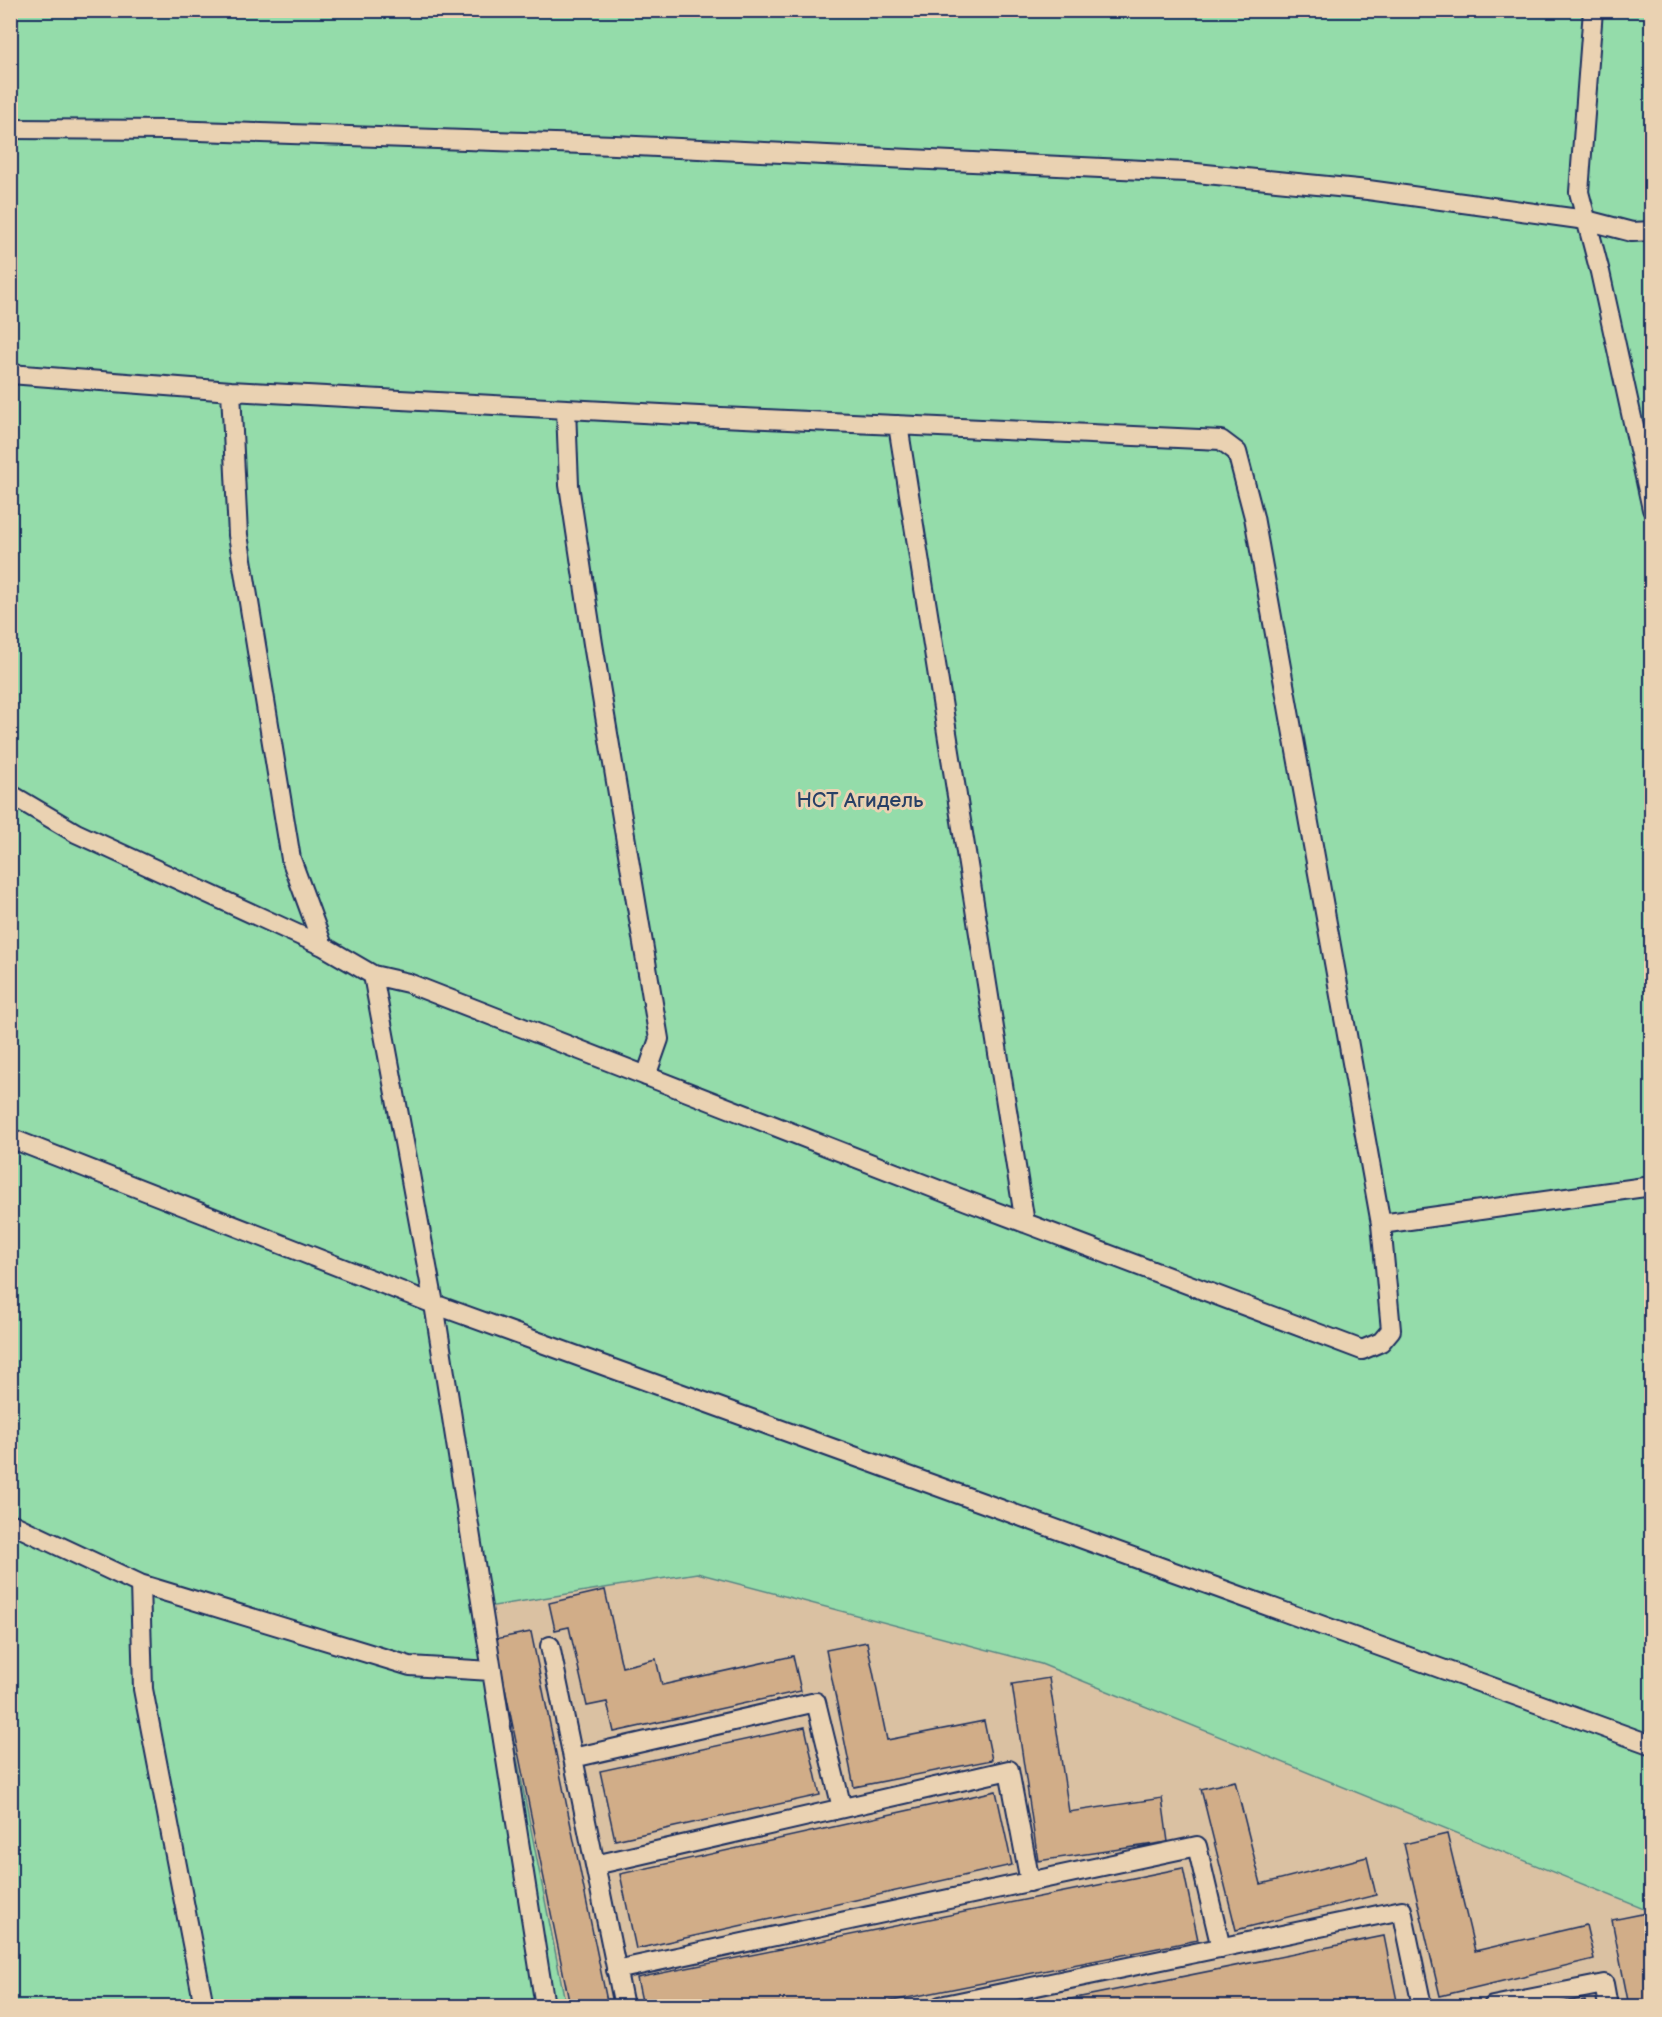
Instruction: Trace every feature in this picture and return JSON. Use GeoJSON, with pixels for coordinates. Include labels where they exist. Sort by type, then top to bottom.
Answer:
{"type":"FeatureCollection","features":[{"type":"Feature","properties":{"kind":"lane"},"geometry":{"type":"LineString","coordinates":[[1593,10],[1579,192],[1652,509]]}},
{"type":"Feature","properties":{"kind":"lane"},"geometry":{"type":"LineString","coordinates":[[10,129],[170,130],[603,144],[1186,172],[1368,190],[1586,220],[1632,232],[1652,231]]}},
{"type":"Feature","properties":{"kind":"lane"},"geometry":{"type":"LineString","coordinates":[[10,374],[231,391],[1221,440],[1237,452],[1254,517],[1381,1224],[1391,1329],[1381,1342],[1362,1350],[1025,1223],[408,983],[373,975],[323,946],[76,833],[10,795]]}},
{"type":"Feature","properties":{"kind":"lane"},"geometry":{"type":"LineString","coordinates":[[231,391],[238,535],[289,848],[323,946]]}},
{"type":"Feature","properties":{"kind":"lane"},"geometry":{"type":"LineString","coordinates":[[566,409],[573,508],[659,1040],[646,1076]]}},
{"type":"Feature","properties":{"kind":"lane"},"geometry":{"type":"LineString","coordinates":[[898,425],[1025,1223]]}},
{"type":"Feature","properties":{"kind":"lane"},"geometry":{"type":"LineString","coordinates":[[373,975],[434,1304],[545,2007]]}},
{"type":"Feature","properties":{"kind":"lane"},"geometry":{"type":"LineString","coordinates":[[10,1138],[434,1304],[1652,1745]]}},
{"type":"Feature","properties":{"kind":"lane"},"geometry":{"type":"LineString","coordinates":[[1381,1224],[1652,1186]]}},
{"type":"Feature","properties":{"kind":"lane"},"geometry":{"type":"LineString","coordinates":[[10,1523],[140,1584],[410,1666],[491,1671]]}},
{"type":"Feature","properties":{"kind":"lane"},"geometry":{"type":"LineString","coordinates":[[140,1584],[143,1689],[204,2007]]}},
{"type":"Feature","properties":{"kind":"lane"},"geometry":{"type":"LineString","coordinates":[[550,1646],[624,2007]]}},
{"type":"Feature","properties":{"kind":"lane"},"geometry":{"type":"LineString","coordinates":[[573,1758],[816,1702],[842,1808]]}},
{"type":"Feature","properties":{"kind":"lane"},"geometry":{"type":"LineString","coordinates":[[595,1865],[1009,1770],[1030,1882]]}},
{"type":"Feature","properties":{"kind":"lane"},"geometry":{"type":"LineString","coordinates":[[616,1970],[1197,1846],[1221,1948]]}},
{"type":"Feature","properties":{"kind":"lane"},"geometry":{"type":"LineString","coordinates":[[940,2007],[1402,1910],[1422,2007]]}},
{"type":"Feature","properties":{"kind":"lane"},"geometry":{"type":"LineString","coordinates":[[1493,2007],[1604,1984],[1608,2007]]}},
{"type":"Feature","properties":{"kind":"shaded area"},"geometry":{"type":"Polygon","coordinates":[[[697,1573],[1041,1664],[1651,1912],[1651,2006],[566,2006],[487,1607],[697,1573]]]}},
{"type":"Feature","properties":{"kind":"green space","name":"НСТ Агидель"},"geometry":{"type":"Polygon","coordinates":[[[11,11],[1651,11],[1651,1912],[1041,1664],[697,1573],[487,1607],[566,2006],[11,2006],[11,11]]]}},
{"type":"Feature","properties":{"kind":"building"},"geometry":{"type":"Polygon","coordinates":[[[605,1590],[622,1667],[656,1659],[662,1685],[793,1656],[801,1691],[614,1732],[607,1702],[587,1706],[569,1627],[555,1630],[549,1603],[605,1590]]]}},
{"type":"Feature","properties":{"kind":"building"},"geometry":{"type":"Polygon","coordinates":[[[531,1632],[608,2006],[570,2006],[495,1639],[531,1632]]]}},
{"type":"Feature","properties":{"kind":"building"},"geometry":{"type":"Polygon","coordinates":[[[867,1642],[887,1740],[984,1721],[992,1760],[854,1787],[826,1650],[867,1642]]]}},
{"type":"Feature","properties":{"kind":"building"},"geometry":{"type":"Polygon","coordinates":[[[1049,1678],[1069,1812],[1162,1798],[1168,1842],[1038,1861],[1012,1684],[1049,1678]]]}},
{"type":"Feature","properties":{"kind":"building"},"geometry":{"type":"Polygon","coordinates":[[[805,1727],[820,1795],[615,1840],[600,1771],[805,1727]]]}},
{"type":"Feature","properties":{"kind":"building"},"geometry":{"type":"Polygon","coordinates":[[[1235,1781],[1261,1884],[1367,1857],[1376,1895],[1236,1930],[1201,1789],[1235,1781]]]}},
{"type":"Feature","properties":{"kind":"building"},"geometry":{"type":"Polygon","coordinates":[[[996,1791],[1012,1865],[636,1949],[620,1874],[996,1791]]]}},
{"type":"Feature","properties":{"kind":"building"},"geometry":{"type":"Polygon","coordinates":[[[1447,1834],[1475,1951],[1586,1925],[1594,1959],[1440,1996],[1404,1844],[1447,1834]]]}},
{"type":"Feature","properties":{"kind":"building"},"geometry":{"type":"Polygon","coordinates":[[[1183,1868],[1198,1940],[867,2006],[643,2006],[637,1978],[1183,1868]]]}},
{"type":"Feature","properties":{"kind":"building"},"geometry":{"type":"Polygon","coordinates":[[[1647,1913],[1652,1935],[1652,2006],[1629,2006],[1612,1920],[1647,1913]]]}},
{"type":"Feature","properties":{"kind":"building"},"geometry":{"type":"Polygon","coordinates":[[[1384,1936],[1398,2006],[1036,2006],[1384,1936]]]}},
{"type":"Feature","properties":{"kind":"building"},"geometry":{"type":"Polygon","coordinates":[[[1585,2001],[1586,2006],[1561,2006],[1585,2001]]]}}]}
